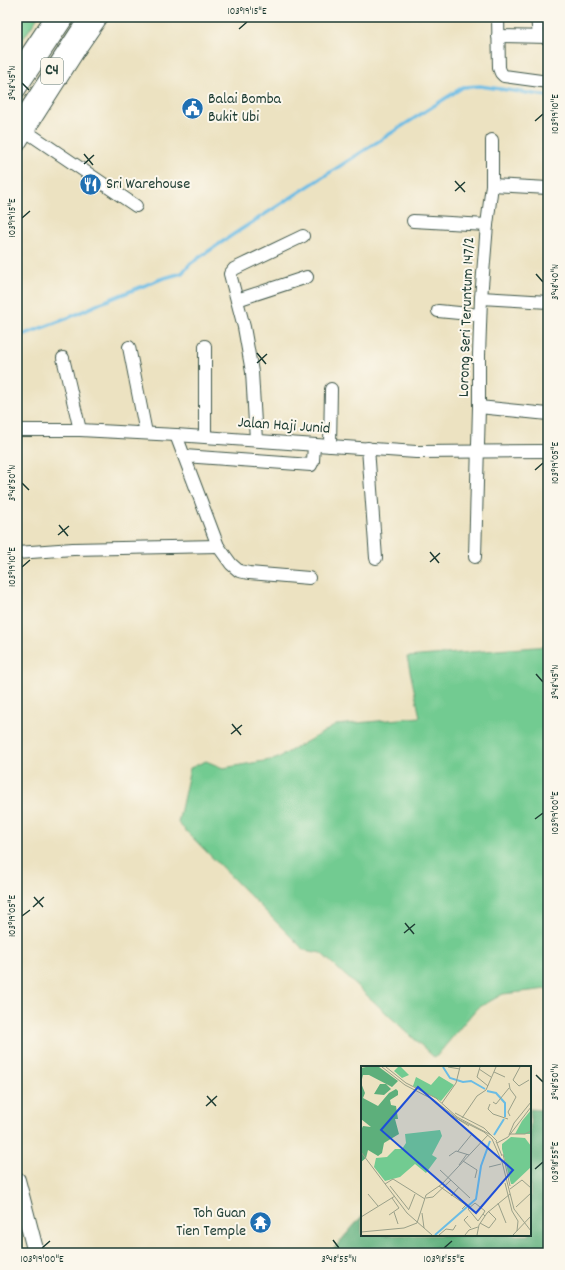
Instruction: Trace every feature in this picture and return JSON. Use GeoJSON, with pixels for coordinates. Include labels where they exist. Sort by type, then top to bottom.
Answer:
{"type":"FeatureCollection","features":[{"type":"Feature","properties":{"kind":"main road","name":"C4"},"geometry":{"type":"LineString","coordinates":[[17,90],[66,17]]}},
{"type":"Feature","properties":{"kind":"main road","name":"C4"},"geometry":{"type":"LineString","coordinates":[[22,129],[88,17]]}},
{"type":"Feature","properties":{"kind":"main road"},"geometry":{"type":"LineString","coordinates":[[17,1180],[36,1253]]}},
{"type":"Feature","properties":{"kind":"street","name":"C4"},"geometry":{"type":"LineString","coordinates":[[17,68],[51,17]]}},
{"type":"Feature","properties":{"kind":"street","name":"C4"},"geometry":{"type":"LineString","coordinates":[[17,148],[22,129],[102,17]]}},
{"type":"Feature","properties":{"kind":"street"},"geometry":{"type":"LineString","coordinates":[[498,17],[499,68],[501,73],[504,76],[548,82]]}},
{"type":"Feature","properties":{"kind":"street"},"geometry":{"type":"LineString","coordinates":[[498,36],[543,37],[537,17]]}},
{"type":"Feature","properties":{"kind":"street"},"geometry":{"type":"LineString","coordinates":[[22,129],[136,206]]}},
{"type":"Feature","properties":{"kind":"street","name":"Lorong Seri Teruntum 147/2"},"geometry":{"type":"LineString","coordinates":[[475,557],[480,314],[492,185],[492,140]]}},
{"type":"Feature","properties":{"kind":"street"},"geometry":{"type":"LineString","coordinates":[[492,185],[548,188]]}},
{"type":"Feature","properties":{"kind":"street"},"geometry":{"type":"LineString","coordinates":[[412,221],[487,226]]}},
{"type":"Feature","properties":{"kind":"street"},"geometry":{"type":"LineString","coordinates":[[256,440],[252,372],[244,327],[230,274],[231,272],[303,236]]}},
{"type":"Feature","properties":{"kind":"street"},"geometry":{"type":"LineString","coordinates":[[237,300],[307,277]]}},
{"type":"Feature","properties":{"kind":"street"},"geometry":{"type":"LineString","coordinates":[[481,298],[548,302]]}},
{"type":"Feature","properties":{"kind":"street"},"geometry":{"type":"LineString","coordinates":[[438,311],[480,314]]}},
{"type":"Feature","properties":{"kind":"street"},"geometry":{"type":"LineString","coordinates":[[204,346],[205,436]]}},
{"type":"Feature","properties":{"kind":"street"},"geometry":{"type":"LineString","coordinates":[[129,347],[146,433]]}},
{"type":"Feature","properties":{"kind":"street"},"geometry":{"type":"LineString","coordinates":[[63,358],[80,430]]}},
{"type":"Feature","properties":{"kind":"street"},"geometry":{"type":"LineString","coordinates":[[330,446],[331,388]]}},
{"type":"Feature","properties":{"kind":"street"},"geometry":{"type":"LineString","coordinates":[[479,407],[548,414]]}},
{"type":"Feature","properties":{"kind":"street","name":"Jalan Haji Junid"},"geometry":{"type":"LineString","coordinates":[[17,430],[80,430],[176,434],[416,452],[548,451]]}},
{"type":"Feature","properties":{"kind":"street"},"geometry":{"type":"LineString","coordinates":[[176,434],[218,546],[230,564],[239,571],[249,573],[309,578]]}},
{"type":"Feature","properties":{"kind":"street"},"geometry":{"type":"LineString","coordinates":[[184,456],[310,465],[313,461],[314,445]]}},
{"type":"Feature","properties":{"kind":"street"},"geometry":{"type":"LineString","coordinates":[[368,448],[376,558]]}},
{"type":"Feature","properties":{"kind":"street"},"geometry":{"type":"LineString","coordinates":[[17,553],[73,549],[218,546]]}},
{"type":"Feature","properties":{"kind":"green space"},"geometry":{"type":"Polygon","coordinates":[[[17,17],[38,17],[17,48],[17,17]]]}},
{"type":"Feature","properties":{"kind":"green space"},"geometry":{"type":"Polygon","coordinates":[[[548,646],[548,989],[503,994],[476,1009],[435,1058],[321,953],[304,950],[178,823],[190,768],[206,761],[223,768],[276,759],[336,725],[420,717],[407,657],[548,646]]]}},
{"type":"Feature","properties":{"kind":"green space"},"geometry":{"type":"Polygon","coordinates":[[[531,1109],[541,1110],[548,1115],[548,1253],[330,1253],[361,1217],[361,1236],[531,1236],[531,1109]]]}},
{"type":"Feature","properties":{"kind":"waterway"},"geometry":{"type":"LineString","coordinates":[[17,337],[68,318],[103,302],[161,279],[182,273],[191,263],[234,234],[463,87],[480,86],[548,96]]}},
{"type":"Feature","properties":{"kind":"place","name":"Balai Bomba Bukit Ubi"},"geometry":{"type":"Point","coordinates":[192,108]}},
{"type":"Feature","properties":{"kind":"place","name":"Sri Warehouse"},"geometry":{"type":"Point","coordinates":[90,184]}},
{"type":"Feature","properties":{"kind":"place","name":"Toh Guan Tien Temple"},"geometry":{"type":"Point","coordinates":[261,1222]}}]}
